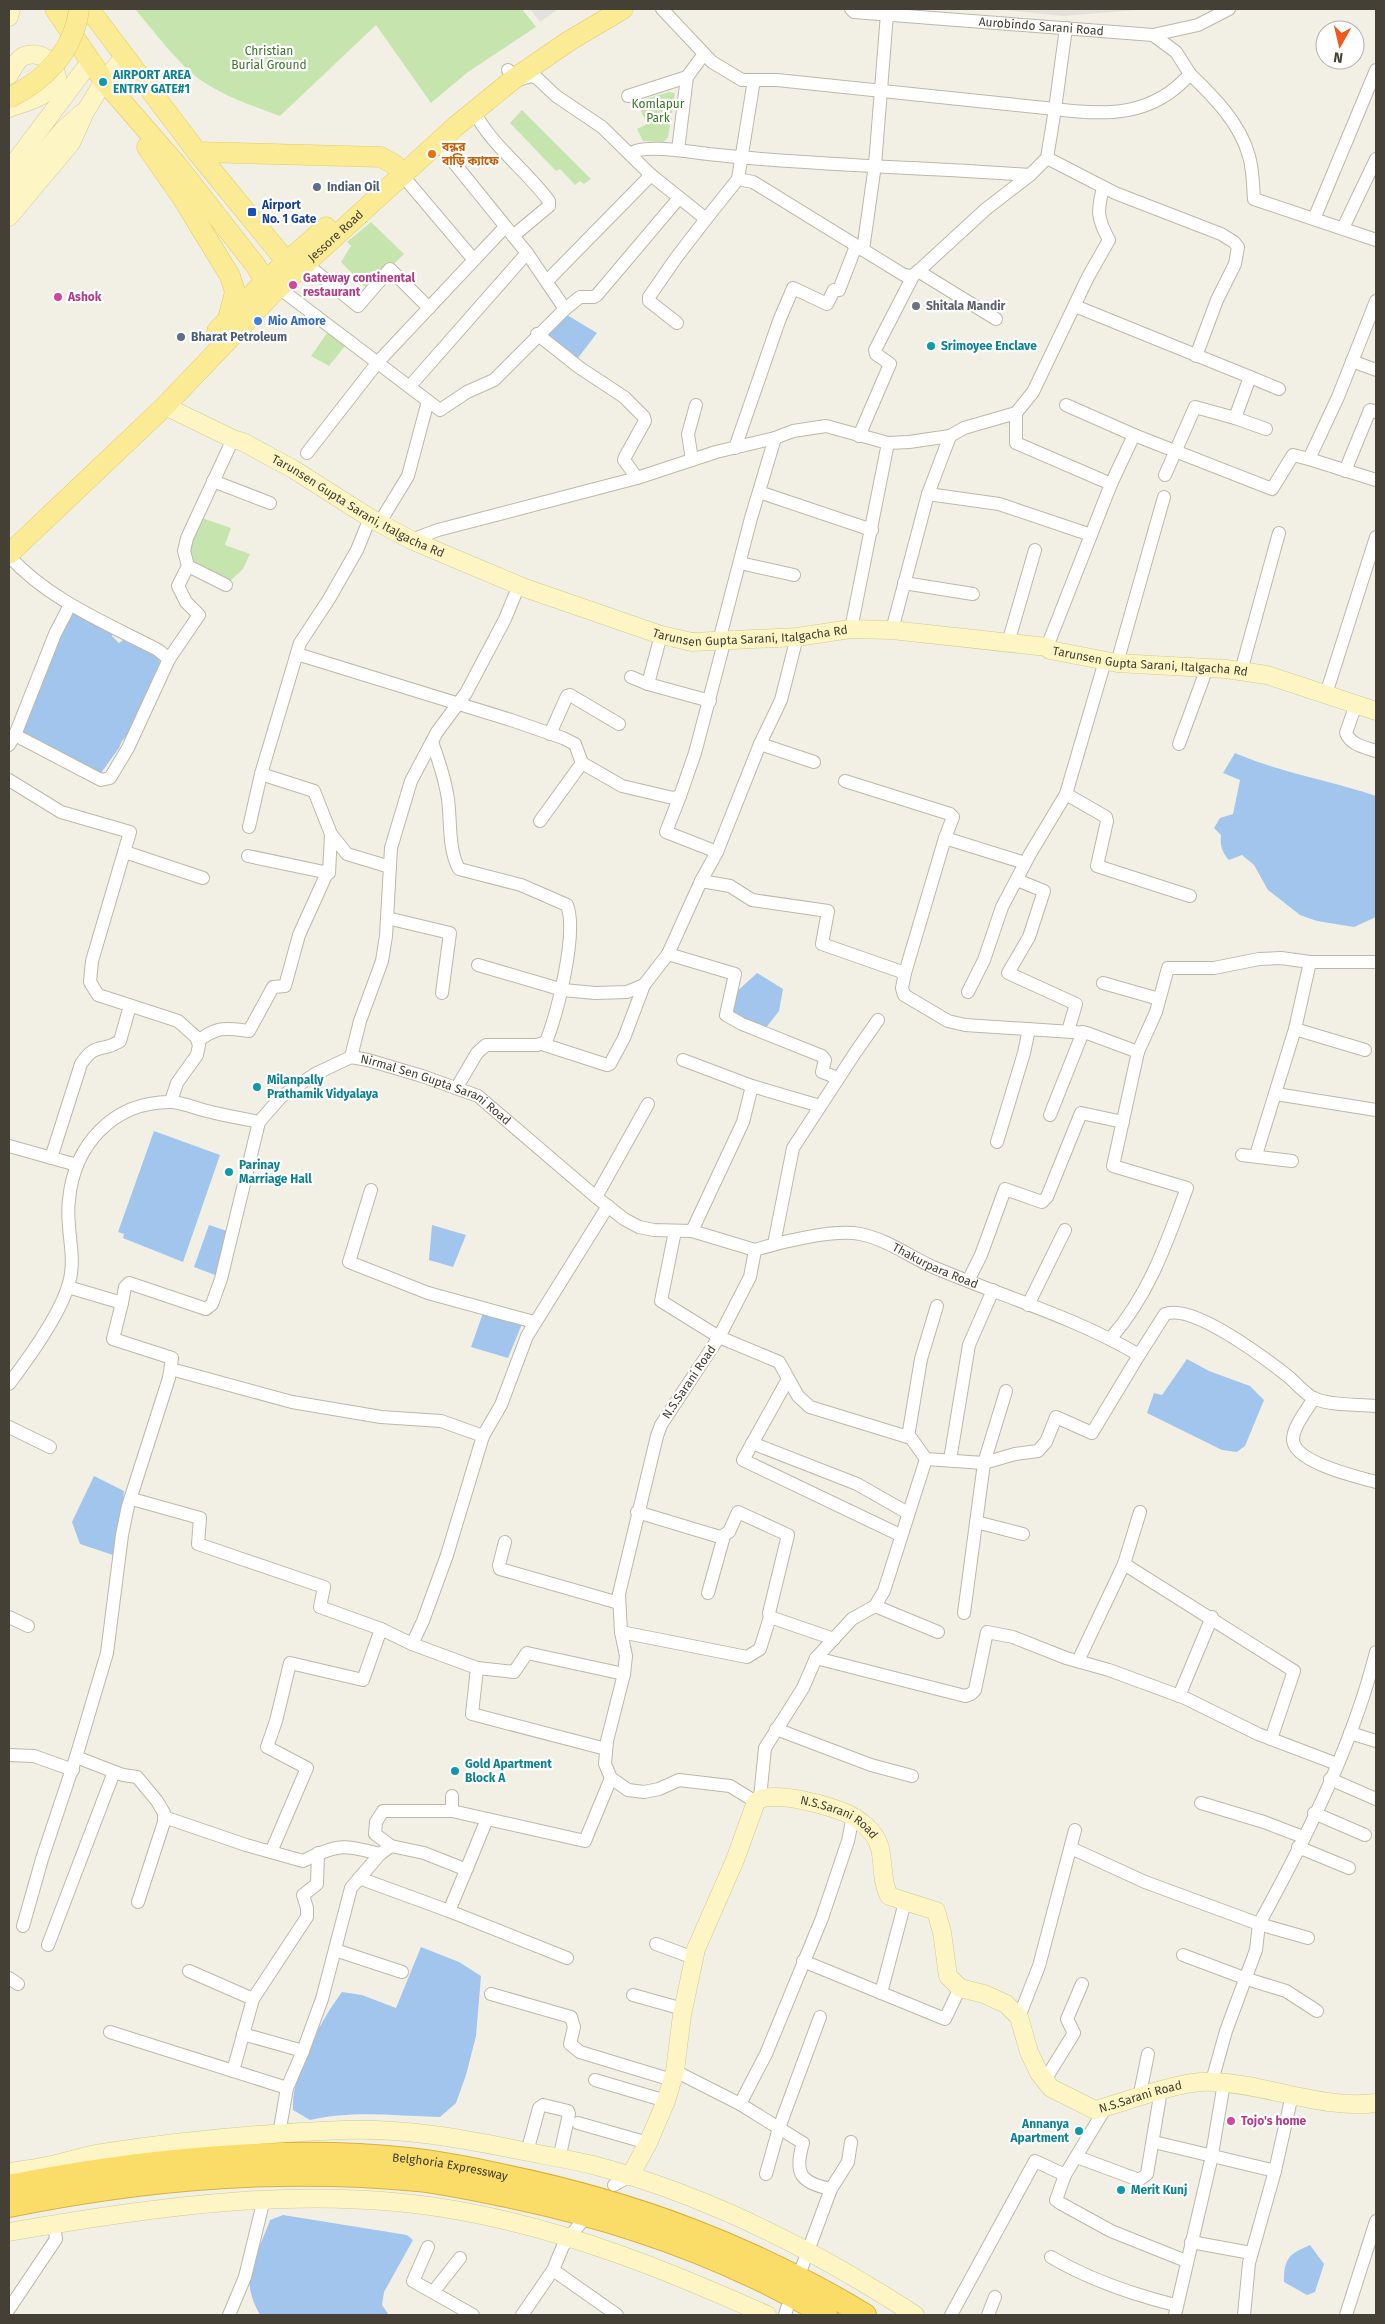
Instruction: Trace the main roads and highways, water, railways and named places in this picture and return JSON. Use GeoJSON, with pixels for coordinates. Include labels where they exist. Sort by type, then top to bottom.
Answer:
{"type":"FeatureCollection","features":[{"type":"Feature","properties":{"kind":"highway","name":"Belghoria Expressway"},"geometry":{"type":"LineString","coordinates":[[9,2186],[105,2170],[209,2158],[338,2155],[408,2159],[546,2184],[651,2214],[755,2256],[797,2276],[865,2315]]}},
{"type":"Feature","properties":{"kind":"highway","name":"Belghoria Expressway"},"geometry":{"type":"LineString","coordinates":[[9,2206],[46,2198],[159,2184],[262,2176],[331,2175],[420,2180],[541,2203],[607,2219],[682,2246],[757,2278],[826,2315]]}},
{"type":"Feature","properties":{"kind":"main road"},"geometry":{"type":"LineString","coordinates":[[56,9],[104,82],[134,114],[272,287]]}},
{"type":"Feature","properties":{"kind":"main road"},"geometry":{"type":"LineString","coordinates":[[13,103],[56,64],[74,30],[79,9]]}},
{"type":"Feature","properties":{"kind":"main road"},"geometry":{"type":"LineString","coordinates":[[88,9],[197,152],[295,266]]}},
{"type":"Feature","properties":{"kind":"main road","name":"Jessore Road"},"geometry":{"type":"LineString","coordinates":[[399,170],[438,143],[512,74],[558,35],[601,9]]}},
{"type":"Feature","properties":{"kind":"main road","name":"Jessore Road"},"geometry":{"type":"LineString","coordinates":[[272,287],[399,170],[454,111],[512,74],[623,9]]}},
{"type":"Feature","properties":{"kind":"main road"},"geometry":{"type":"LineString","coordinates":[[134,114],[145,144],[183,199],[230,276],[235,292],[227,321]]}},
{"type":"Feature","properties":{"kind":"main road"},"geometry":{"type":"LineString","coordinates":[[197,152],[380,156],[399,170]]}},
{"type":"Feature","properties":{"kind":"main road"},"geometry":{"type":"LineString","coordinates":[[9,536],[155,397],[227,321],[272,287]]}},
{"type":"Feature","properties":{"kind":"main road"},"geometry":{"type":"LineString","coordinates":[[9,555],[165,406],[272,287]]}},
{"type":"Feature","properties":{"kind":"water"},"geometry":{"type":"Polygon","coordinates":[[[567,315],[597,333],[578,358],[543,336],[567,315]]]}},
{"type":"Feature","properties":{"kind":"water"},"geometry":{"type":"Polygon","coordinates":[[[73,612],[112,630],[112,636],[119,643],[127,637],[159,657],[161,670],[131,731],[122,741],[101,773],[96,773],[18,735],[26,705],[73,612]]]}},
{"type":"Feature","properties":{"kind":"water"},"geometry":{"type":"Polygon","coordinates":[[[1235,753],[1270,766],[1376,796],[1376,917],[1354,927],[1317,921],[1300,915],[1268,890],[1254,865],[1242,855],[1229,860],[1222,849],[1221,835],[1214,828],[1220,818],[1233,814],[1240,780],[1223,773],[1235,753]]]}},
{"type":"Feature","properties":{"kind":"water"},"geometry":{"type":"Polygon","coordinates":[[[757,973],[783,989],[779,1011],[765,1029],[733,1016],[733,995],[757,973]]]}},
{"type":"Feature","properties":{"kind":"water"},"geometry":{"type":"Polygon","coordinates":[[[154,1131],[220,1155],[183,1262],[123,1238],[124,1234],[118,1232],[154,1131]]]}},
{"type":"Feature","properties":{"kind":"water"},"geometry":{"type":"Polygon","coordinates":[[[209,1225],[233,1233],[218,1276],[194,1267],[209,1225]]]}},
{"type":"Feature","properties":{"kind":"water"},"geometry":{"type":"Polygon","coordinates":[[[432,1225],[466,1235],[453,1267],[429,1260],[432,1225]]]}},
{"type":"Feature","properties":{"kind":"water"},"geometry":{"type":"Polygon","coordinates":[[[483,1313],[522,1324],[508,1358],[471,1347],[483,1313]]]}},
{"type":"Feature","properties":{"kind":"water"},"geometry":{"type":"Polygon","coordinates":[[[1187,1359],[1209,1371],[1250,1386],[1264,1400],[1245,1446],[1237,1452],[1222,1450],[1147,1413],[1154,1393],[1162,1395],[1187,1359]]]}},
{"type":"Feature","properties":{"kind":"water"},"geometry":{"type":"Polygon","coordinates":[[[94,1476],[124,1491],[116,1556],[80,1544],[72,1522],[94,1476]]]}},
{"type":"Feature","properties":{"kind":"water"},"geometry":{"type":"Polygon","coordinates":[[[421,1947],[459,1962],[481,1976],[476,2036],[466,2075],[456,2103],[440,2117],[358,2114],[310,2120],[293,2110],[297,2080],[302,2064],[325,2017],[342,1992],[362,1995],[396,2008],[421,1947]]]}},
{"type":"Feature","properties":{"kind":"water"},"geometry":{"type":"Polygon","coordinates":[[[283,2215],[407,2235],[413,2240],[384,2292],[382,2305],[389,2315],[260,2315],[253,2301],[250,2288],[252,2266],[270,2220],[283,2215]]]}},
{"type":"Feature","properties":{"kind":"water"},"geometry":{"type":"Polygon","coordinates":[[[1310,2245],[1324,2264],[1315,2292],[1307,2295],[1284,2282],[1284,2274],[1289,2258],[1297,2251],[1310,2245]]]}},
{"type":"Feature","properties":{"kind":"place","name":"AIRPORT AREA ENTRY GATE#1"},"geometry":{"type":"Point","coordinates":[103,82]}},
{"type":"Feature","properties":{"kind":"place","name":"বন্ধুর বাড়ি ক্যাফে"},"geometry":{"type":"Point","coordinates":[432,154]}},
{"type":"Feature","properties":{"kind":"place","name":"Indian Oil"},"geometry":{"type":"Point","coordinates":[317,187]}},
{"type":"Feature","properties":{"kind":"place","name":"Airport No. 1 Gate"},"geometry":{"type":"Point","coordinates":[252,212]}},
{"type":"Feature","properties":{"kind":"place","name":"Gateway continental restaurant"},"geometry":{"type":"Point","coordinates":[293,285]}},
{"type":"Feature","properties":{"kind":"place","name":"Ashok"},"geometry":{"type":"Point","coordinates":[58,297]}},
{"type":"Feature","properties":{"kind":"place","name":"Shitala Mandir"},"geometry":{"type":"Point","coordinates":[916,306]}},
{"type":"Feature","properties":{"kind":"place","name":"Mio Amore"},"geometry":{"type":"Point","coordinates":[258,321]}},
{"type":"Feature","properties":{"kind":"place","name":"Bharat Petroleum"},"geometry":{"type":"Point","coordinates":[181,337]}},
{"type":"Feature","properties":{"kind":"place","name":"Srimoyee Enclave"},"geometry":{"type":"Point","coordinates":[931,346]}},
{"type":"Feature","properties":{"kind":"place","name":"Milanpally Prathamik Vidyalaya"},"geometry":{"type":"Point","coordinates":[257,1087]}},
{"type":"Feature","properties":{"kind":"place","name":"Parinay Marriage Hall"},"geometry":{"type":"Point","coordinates":[229,1172]}},
{"type":"Feature","properties":{"kind":"place","name":"Gold Apartment Block A"},"geometry":{"type":"Point","coordinates":[455,1771]}},
{"type":"Feature","properties":{"kind":"place","name":"Tojo's home"},"geometry":{"type":"Point","coordinates":[1231,2121]}},
{"type":"Feature","properties":{"kind":"place","name":"Annanya Apartment"},"geometry":{"type":"Point","coordinates":[1079,2131]}},
{"type":"Feature","properties":{"kind":"place","name":"Merit Kunj"},"geometry":{"type":"Point","coordinates":[1121,2190]}},
{"type":"Feature","properties":{"kind":"park label","name":"Christian Burial Ground"},"geometry":{"type":"Point","coordinates":[269,58]}},
{"type":"Feature","properties":{"kind":"park label","name":"Komlapur Park"},"geometry":{"type":"Point","coordinates":[658,111]}}]}
